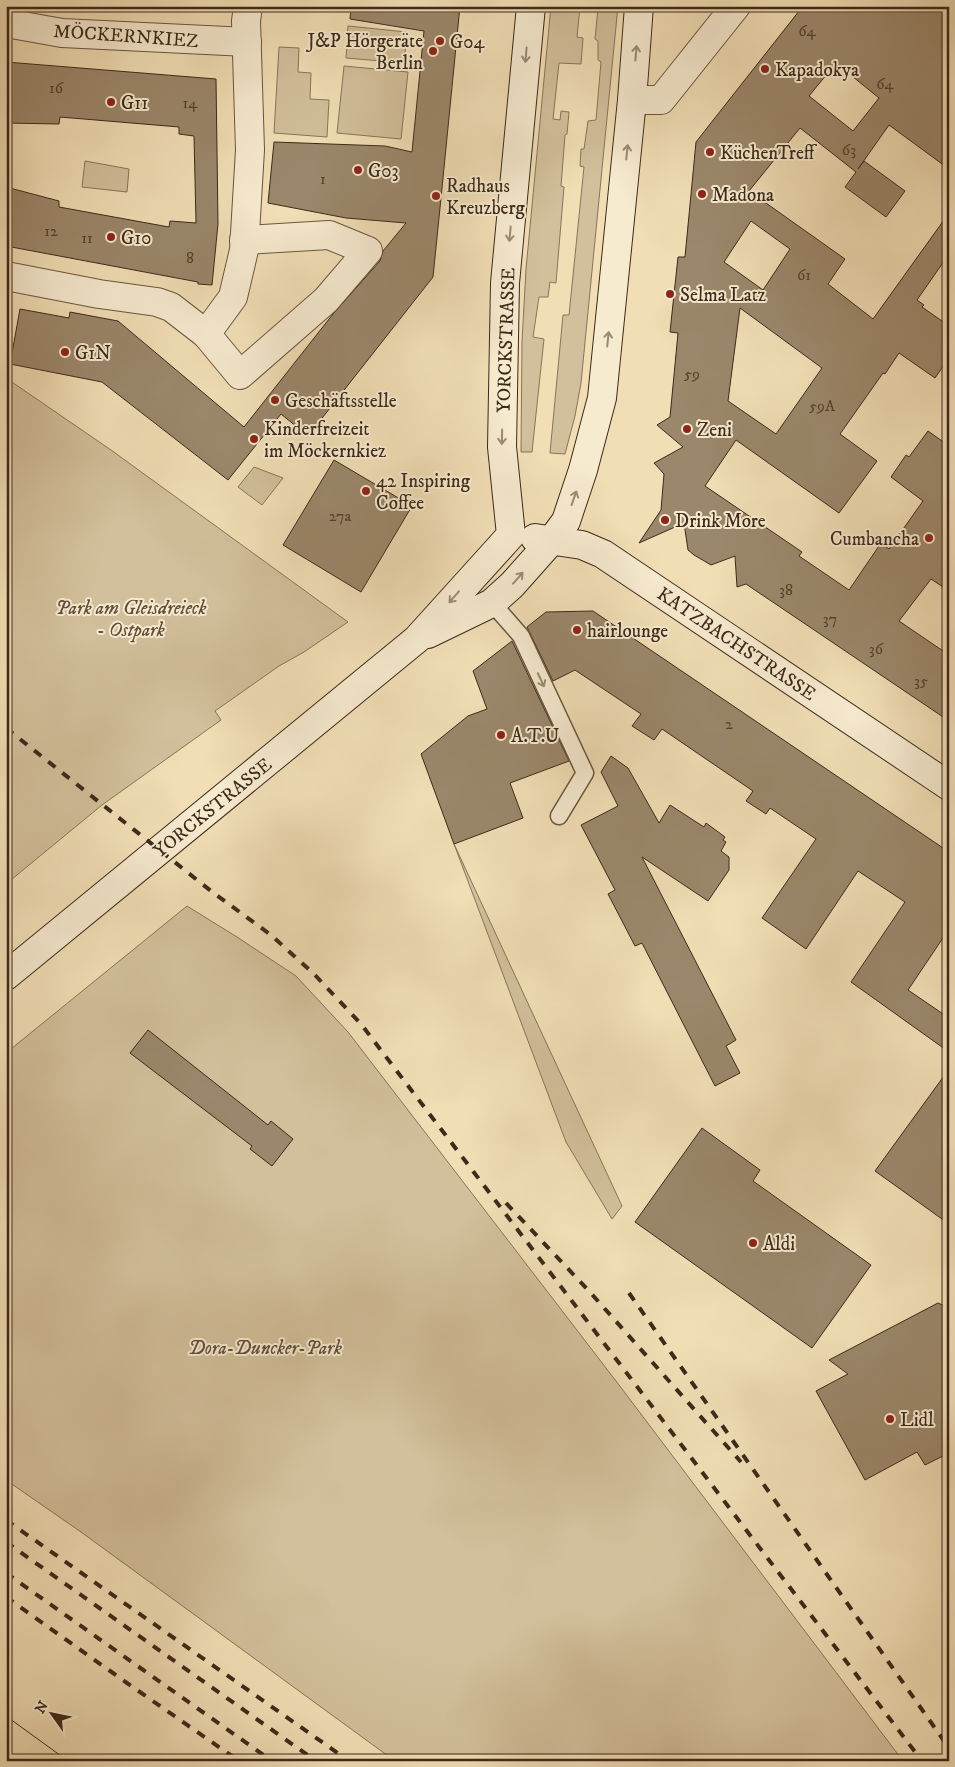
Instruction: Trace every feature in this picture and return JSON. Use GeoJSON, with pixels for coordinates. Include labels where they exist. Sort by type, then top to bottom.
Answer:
{"type":"FeatureCollection","features":[{"type":"Feature","properties":{"kind":"main road"},"geometry":{"type":"LineString","coordinates":[[206,334],[233,297],[244,250],[250,150],[246,22],[248,6]]}},
{"type":"Feature","properties":{"kind":"main road","name":"YORCKSTRASSE"},"geometry":{"type":"LineString","coordinates":[[6,976],[417,638],[511,535],[502,448],[505,283],[531,6]]}},
{"type":"Feature","properties":{"kind":"main road","name":"YORCKSTRASSE"},"geometry":{"type":"LineString","coordinates":[[417,638],[492,603],[512,585],[566,522],[583,470],[602,398],[640,6]]}},
{"type":"Feature","properties":{"kind":"main road"},"geometry":{"type":"LineString","coordinates":[[632,100],[661,100],[736,6]]}},
{"type":"Feature","properties":{"kind":"main road","name":"MÖCKERNKIEZ"},"geometry":{"type":"LineString","coordinates":[[6,24],[62,33],[247,42]]}},
{"type":"Feature","properties":{"kind":"main road"},"geometry":{"type":"LineString","coordinates":[[6,276],[171,306],[206,334],[240,375],[326,300],[368,251],[329,235],[244,240]]}},
{"type":"Feature","properties":{"kind":"main road","name":"KATZBACHSTRASSE"},"geometry":{"type":"LineString","coordinates":[[511,535],[582,545],[603,554],[949,786]]}},
{"type":"Feature","properties":{"kind":"lane"},"geometry":{"type":"LineString","coordinates":[[492,603],[521,636],[585,773],[559,816]]}},
{"type":"Feature","properties":{"kind":"green space"},"geometry":{"type":"Polygon","coordinates":[[[551,6],[580,6],[577,37],[583,38],[581,64],[559,63],[553,119],[560,120],[561,111],[569,112],[567,134],[565,135],[561,186],[564,187],[556,283],[550,282],[548,297],[539,297],[533,337],[544,339],[532,452],[521,452],[522,341],[526,269],[551,6]]]}},
{"type":"Feature","properties":{"kind":"green space"},"geometry":{"type":"Polygon","coordinates":[[[595,6],[618,6],[581,383],[565,454],[550,453],[563,315],[569,315],[584,167],[580,166],[581,149],[584,149],[588,121],[596,120],[601,62],[598,60],[598,41],[595,39],[598,8],[595,6]]]}},
{"type":"Feature","properties":{"kind":"green space"},"geometry":{"type":"Polygon","coordinates":[[[348,26],[407,32],[404,63],[346,58],[348,26]]]}},
{"type":"Feature","properties":{"kind":"green space"},"geometry":{"type":"Polygon","coordinates":[[[279,47],[299,48],[298,72],[311,73],[310,99],[329,100],[327,137],[274,133],[279,47]]]}},
{"type":"Feature","properties":{"kind":"green space"},"geometry":{"type":"Polygon","coordinates":[[[344,66],[408,72],[401,139],[337,133],[344,66]]]}},
{"type":"Feature","properties":{"kind":"green space"},"geometry":{"type":"Polygon","coordinates":[[[85,161],[129,169],[127,192],[82,187],[85,161]]]}},
{"type":"Feature","properties":{"kind":"green space","name":"Park am Gleisdreieck - Ostpark"},"geometry":{"type":"Polygon","coordinates":[[[6,378],[111,450],[348,622],[304,652],[279,666],[215,711],[221,720],[102,805],[6,884],[6,378]]]}},
{"type":"Feature","properties":{"kind":"green space"},"geometry":{"type":"Polygon","coordinates":[[[254,467],[283,478],[262,505],[238,487],[254,467]]]}},
{"type":"Feature","properties":{"kind":"green space"},"geometry":{"type":"Polygon","coordinates":[[[454,844],[622,1206],[612,1219],[566,1142],[454,844]]]}},
{"type":"Feature","properties":{"kind":"green space","name":"Dora-Duncker-Park"},"geometry":{"type":"Polygon","coordinates":[[[187,906],[296,976],[348,1032],[616,1381],[903,1761],[395,1761],[81,1532],[6,1480],[6,1053],[187,906]]]}},
{"type":"Feature","properties":{"kind":"building"},"geometry":{"type":"Polygon","coordinates":[[[351,6],[460,6],[433,277],[308,436],[281,414],[228,480],[102,382],[10,364],[20,309],[69,318],[70,312],[118,321],[244,427],[333,314],[380,261],[383,251],[406,223],[346,218],[268,203],[274,142],[385,146],[412,152],[424,31],[350,19],[351,6]]]}},
{"type":"Feature","properties":{"kind":"building"},"geometry":{"type":"Polygon","coordinates":[[[803,6],[949,6],[949,169],[889,125],[858,169],[864,161],[905,191],[886,217],[845,187],[856,172],[800,128],[749,191],[845,259],[828,284],[873,319],[949,213],[949,254],[917,300],[924,305],[922,307],[949,326],[949,358],[935,378],[899,353],[885,374],[883,373],[840,434],[877,461],[839,513],[736,440],[705,486],[802,552],[799,556],[849,590],[881,543],[889,549],[923,501],[891,477],[906,455],[909,457],[928,431],[949,446],[949,591],[931,579],[899,621],[949,655],[949,721],[746,584],[737,587],[735,556],[711,565],[694,555],[688,550],[684,523],[639,543],[661,510],[664,474],[654,463],[683,447],[657,425],[670,417],[678,333],[670,332],[678,257],[685,257],[696,142],[803,6]],[[836,63],[809,96],[853,131],[879,98],[836,63]],[[751,221],[724,262],[763,290],[790,249],[751,221]],[[740,308],[728,401],[776,434],[822,368],[740,308]]]}},
{"type":"Feature","properties":{"kind":"building"},"geometry":{"type":"Polygon","coordinates":[[[6,62],[216,79],[218,224],[212,285],[198,284],[198,282],[6,246],[6,187],[59,201],[59,207],[169,227],[170,221],[196,223],[194,136],[179,134],[179,127],[60,117],[59,124],[6,123],[6,62]]]}},
{"type":"Feature","properties":{"kind":"building"},"geometry":{"type":"Polygon","coordinates":[[[334,460],[412,506],[361,592],[283,545],[334,460]]]}},
{"type":"Feature","properties":{"kind":"building"},"geometry":{"type":"Polygon","coordinates":[[[593,611],[949,852],[949,929],[908,990],[949,1018],[949,1052],[851,982],[905,902],[858,871],[806,949],[762,918],[816,839],[770,808],[766,814],[746,801],[753,791],[662,729],[654,740],[632,726],[641,714],[575,670],[553,681],[527,627],[546,612],[593,611]]]}},
{"type":"Feature","properties":{"kind":"building","name":"A.T.U"},"geometry":{"type":"Polygon","coordinates":[[[512,641],[569,761],[510,783],[523,818],[454,844],[421,754],[468,716],[487,709],[473,671],[512,641]]]}},
{"type":"Feature","properties":{"kind":"building"},"geometry":{"type":"Polygon","coordinates":[[[611,756],[628,768],[659,823],[670,805],[704,827],[706,823],[725,837],[723,840],[726,842],[721,851],[729,857],[729,870],[708,901],[642,857],[736,1040],[726,1046],[740,1073],[715,1086],[642,943],[635,946],[608,894],[615,890],[581,825],[618,806],[601,772],[611,756]]]}},
{"type":"Feature","properties":{"kind":"building"},"geometry":{"type":"Polygon","coordinates":[[[148,1030],[268,1125],[271,1121],[293,1139],[272,1166],[250,1149],[252,1146],[130,1053],[148,1030]]]}},
{"type":"Feature","properties":{"kind":"building"},"geometry":{"type":"Polygon","coordinates":[[[949,1069],[949,1224],[875,1171],[949,1069]]]}},
{"type":"Feature","properties":{"kind":"building","name":"Aldi"},"geometry":{"type":"Polygon","coordinates":[[[702,1128],[760,1170],[753,1181],[871,1265],[812,1348],[635,1222],[702,1128]]]}},
{"type":"Feature","properties":{"kind":"building","name":"Lidl"},"geometry":{"type":"Polygon","coordinates":[[[938,1303],[949,1308],[949,1453],[925,1465],[917,1452],[865,1480],[816,1391],[848,1374],[829,1360],[938,1303]]]}},
{"type":"Feature","properties":{"kind":"tram line"},"geometry":{"type":"LineString","coordinates":[[6,1716],[68,1761]]}},
{"type":"Feature","properties":{"kind":"railway"},"geometry":{"type":"LineString","coordinates":[[6,728],[211,891],[271,935],[314,974],[361,1024],[922,1761]]}},
{"type":"Feature","properties":{"kind":"railway"},"geometry":{"type":"LineString","coordinates":[[506,1203],[589,1291],[741,1462]]}},
{"type":"Feature","properties":{"kind":"railway"},"geometry":{"type":"LineString","coordinates":[[629,1293],[949,1748]]}},
{"type":"Feature","properties":{"kind":"railway"},"geometry":{"type":"LineString","coordinates":[[6,1520],[349,1761]]}},
{"type":"Feature","properties":{"kind":"railway"},"geometry":{"type":"LineString","coordinates":[[6,1542],[316,1761]]}},
{"type":"Feature","properties":{"kind":"railway"},"geometry":{"type":"LineString","coordinates":[[6,1573],[272,1761]]}},
{"type":"Feature","properties":{"kind":"railway"},"geometry":{"type":"LineString","coordinates":[[6,1597],[239,1761]]}},
{"type":"Feature","properties":{"kind":"place","name":"G04"},"geometry":{"type":"Point","coordinates":[440,41]}},
{"type":"Feature","properties":{"kind":"place","name":"J&P Hörgeräte Berlin"},"geometry":{"type":"Point","coordinates":[433,51]}},
{"type":"Feature","properties":{"kind":"place","name":"Kapadokya"},"geometry":{"type":"Point","coordinates":[765,69]}},
{"type":"Feature","properties":{"kind":"place","name":"G11"},"geometry":{"type":"Point","coordinates":[111,102]}},
{"type":"Feature","properties":{"kind":"place","name":"KüchenTreff"},"geometry":{"type":"Point","coordinates":[710,152]}},
{"type":"Feature","properties":{"kind":"place","name":"G03"},"geometry":{"type":"Point","coordinates":[358,170]}},
{"type":"Feature","properties":{"kind":"place","name":"Madona"},"geometry":{"type":"Point","coordinates":[702,194]}},
{"type":"Feature","properties":{"kind":"place","name":"Radhaus Kreuzberg"},"geometry":{"type":"Point","coordinates":[436,196]}},
{"type":"Feature","properties":{"kind":"place","name":"G10"},"geometry":{"type":"Point","coordinates":[111,237]}},
{"type":"Feature","properties":{"kind":"place","name":"Selma Latz"},"geometry":{"type":"Point","coordinates":[670,294]}},
{"type":"Feature","properties":{"kind":"place","name":"G1N"},"geometry":{"type":"Point","coordinates":[65,352]}},
{"type":"Feature","properties":{"kind":"place","name":"Geschäftsstelle"},"geometry":{"type":"Point","coordinates":[275,400]}},
{"type":"Feature","properties":{"kind":"place","name":"Zeni"},"geometry":{"type":"Point","coordinates":[687,429]}},
{"type":"Feature","properties":{"kind":"place","name":"Kinderfreizeit im Möckernkiez"},"geometry":{"type":"Point","coordinates":[254,439]}},
{"type":"Feature","properties":{"kind":"place","name":"42 Inspiring Coffee"},"geometry":{"type":"Point","coordinates":[366,491]}},
{"type":"Feature","properties":{"kind":"place","name":"Drink More"},"geometry":{"type":"Point","coordinates":[665,520]}},
{"type":"Feature","properties":{"kind":"place","name":"Cumbancha"},"geometry":{"type":"Point","coordinates":[929,538]}},
{"type":"Feature","properties":{"kind":"place","name":"hairlounge"},"geometry":{"type":"Point","coordinates":[577,630]}},
{"type":"Feature","properties":{"kind":"place","name":"A.T.U"},"geometry":{"type":"Point","coordinates":[501,735]}},
{"type":"Feature","properties":{"kind":"place","name":"Aldi"},"geometry":{"type":"Point","coordinates":[753,1243]}},
{"type":"Feature","properties":{"kind":"place","name":"Lidl"},"geometry":{"type":"Point","coordinates":[890,1419]}}]}
